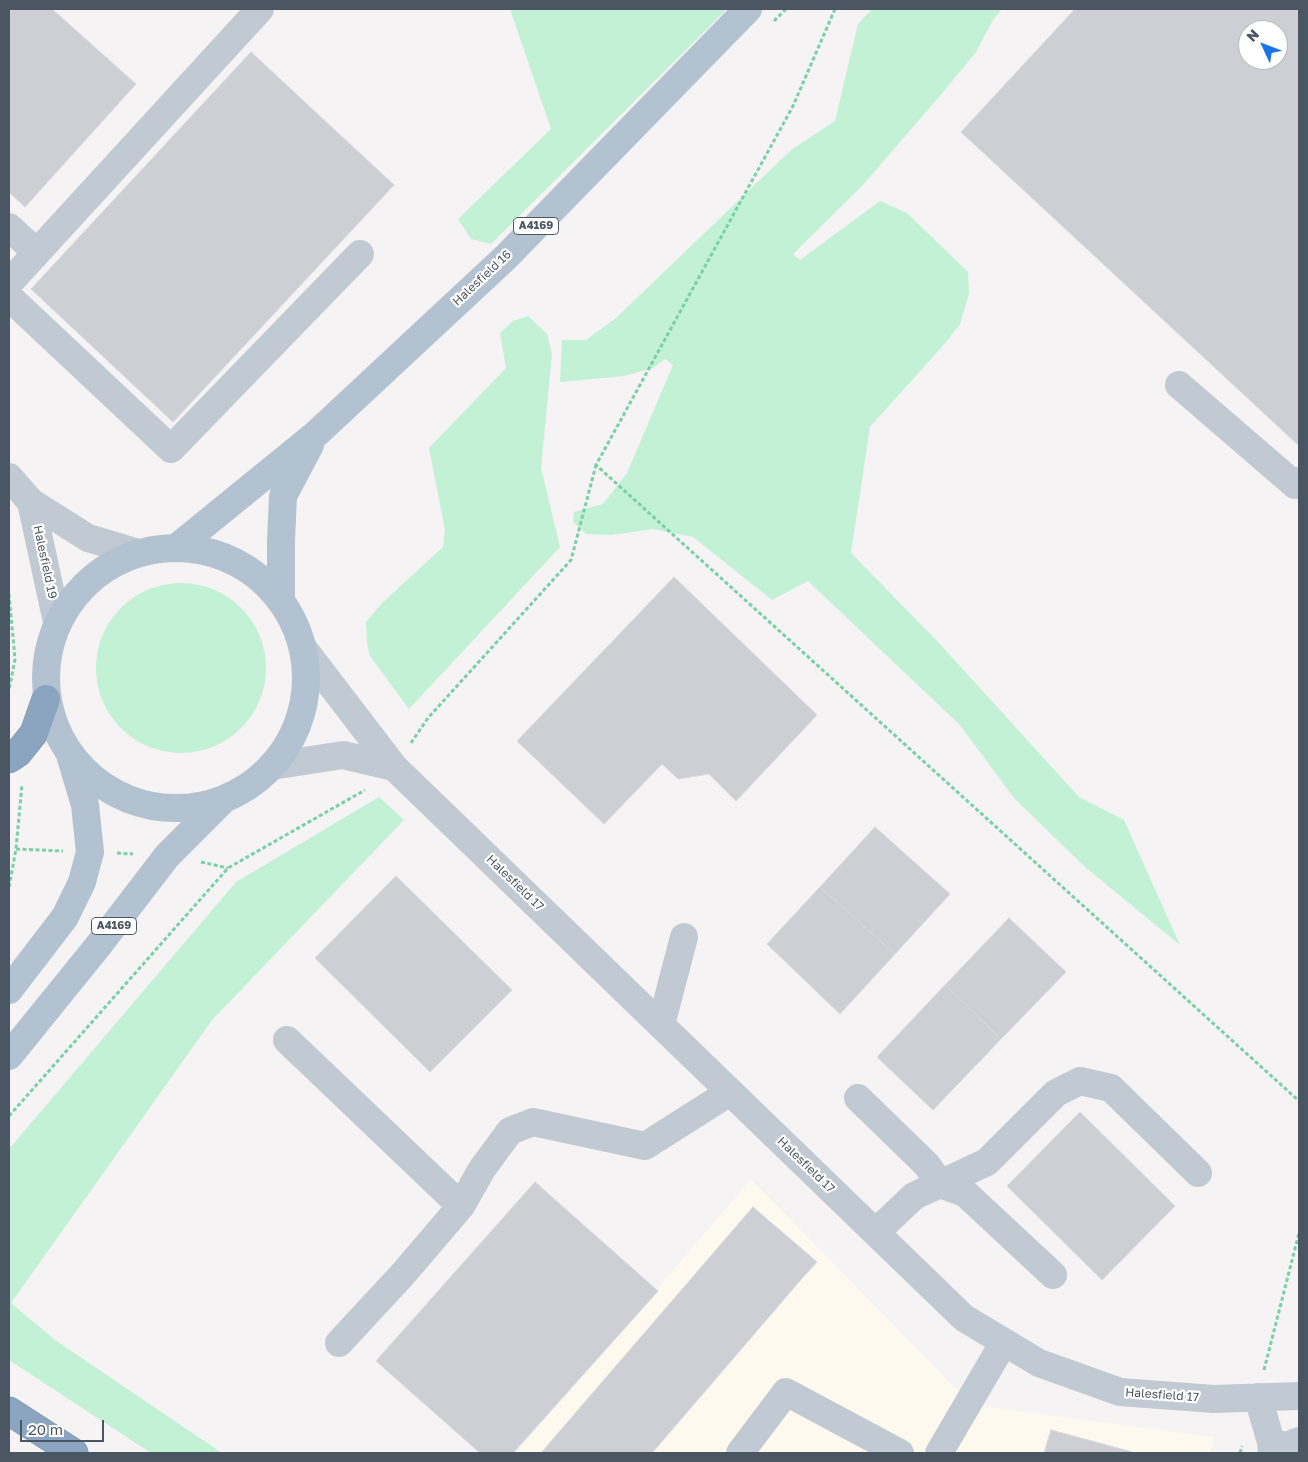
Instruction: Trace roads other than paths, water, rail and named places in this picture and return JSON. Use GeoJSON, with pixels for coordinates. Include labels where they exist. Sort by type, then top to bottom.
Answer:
{"type":"FeatureCollection","features":[{"type":"Feature","properties":{"kind":"highway"},"geometry":{"type":"LineString","coordinates":[[13,756],[34,733],[46,699]]}},
{"type":"Feature","properties":{"kind":"highway"},"geometry":{"type":"LineString","coordinates":[[9,1411],[74,1453]]}},
{"type":"Feature","properties":{"kind":"main road","name":"Halesfield 16"},"geometry":{"type":"LineString","coordinates":[[177,547],[316,434],[506,257],[748,9]]}},
{"type":"Feature","properties":{"kind":"main road","name":"Halesfield 16"},"geometry":{"type":"LineString","coordinates":[[280,599],[283,496],[316,434]]}},
{"type":"Feature","properties":{"kind":"main road"},"geometry":{"type":"LineString","coordinates":[[9,990],[65,917],[82,882],[90,852],[85,805],[71,758],[55,730],[46,699],[46,660],[57,622],[78,592],[105,568],[138,553],[177,547],[216,554],[252,572],[280,599],[294,622],[303,648],[306,690],[295,731],[272,766],[250,786],[223,800],[182,809],[140,804],[102,787],[71,758]]}},
{"type":"Feature","properties":{"kind":"main road","name":"A4169"},"geometry":{"type":"LineString","coordinates":[[9,1056],[98,946],[167,856],[223,800]]}},
{"type":"Feature","properties":{"kind":"street"},"geometry":{"type":"LineString","coordinates":[[9,282],[260,9]]}},
{"type":"Feature","properties":{"kind":"street"},"geometry":{"type":"LineString","coordinates":[[9,226],[36,252]]}},
{"type":"Feature","properties":{"kind":"street"},"geometry":{"type":"LineString","coordinates":[[9,297],[171,449],[360,254]]}},
{"type":"Feature","properties":{"kind":"street"},"geometry":{"type":"LineString","coordinates":[[1179,385],[1295,486],[1299,481]]}},
{"type":"Feature","properties":{"kind":"street","name":"Halesfield 19"},"geometry":{"type":"LineString","coordinates":[[9,478],[31,502],[88,538],[138,553]]}},
{"type":"Feature","properties":{"kind":"street","name":"Halesfield 19"},"geometry":{"type":"LineString","coordinates":[[31,502],[57,622]]}},
{"type":"Feature","properties":{"kind":"street","name":"Halesfield 17"},"geometry":{"type":"LineString","coordinates":[[303,648],[394,767],[964,1318],[1039,1363],[1120,1392],[1214,1399],[1299,1396]]}},
{"type":"Feature","properties":{"kind":"street"},"geometry":{"type":"LineString","coordinates":[[272,766],[342,755],[394,767]]}},
{"type":"Feature","properties":{"kind":"street"},"geometry":{"type":"LineString","coordinates":[[661,1025],[684,937]]}},
{"type":"Feature","properties":{"kind":"street"},"geometry":{"type":"LineString","coordinates":[[287,1040],[461,1206]]}},
{"type":"Feature","properties":{"kind":"street"},"geometry":{"type":"LineString","coordinates":[[876,1232],[914,1196],[987,1162],[1056,1093],[1080,1081],[1111,1088],[1198,1173]]}},
{"type":"Feature","properties":{"kind":"street"},"geometry":{"type":"LineString","coordinates":[[338,1343],[402,1274],[461,1206],[482,1169],[510,1130],[533,1122],[645,1146],[730,1092]]}},
{"type":"Feature","properties":{"kind":"street"},"geometry":{"type":"LineString","coordinates":[[858,1098],[927,1165],[940,1184],[965,1193],[1053,1276]]}},
{"type":"Feature","properties":{"kind":"street"},"geometry":{"type":"LineString","coordinates":[[939,1453],[1004,1342]]}},
{"type":"Feature","properties":{"kind":"street"},"geometry":{"type":"LineString","coordinates":[[740,1453],[786,1392],[900,1453]]}},
{"type":"Feature","properties":{"kind":"street"},"geometry":{"type":"LineString","coordinates":[[1258,1398],[1271,1448],[1286,1446],[1299,1441]]}}]}
